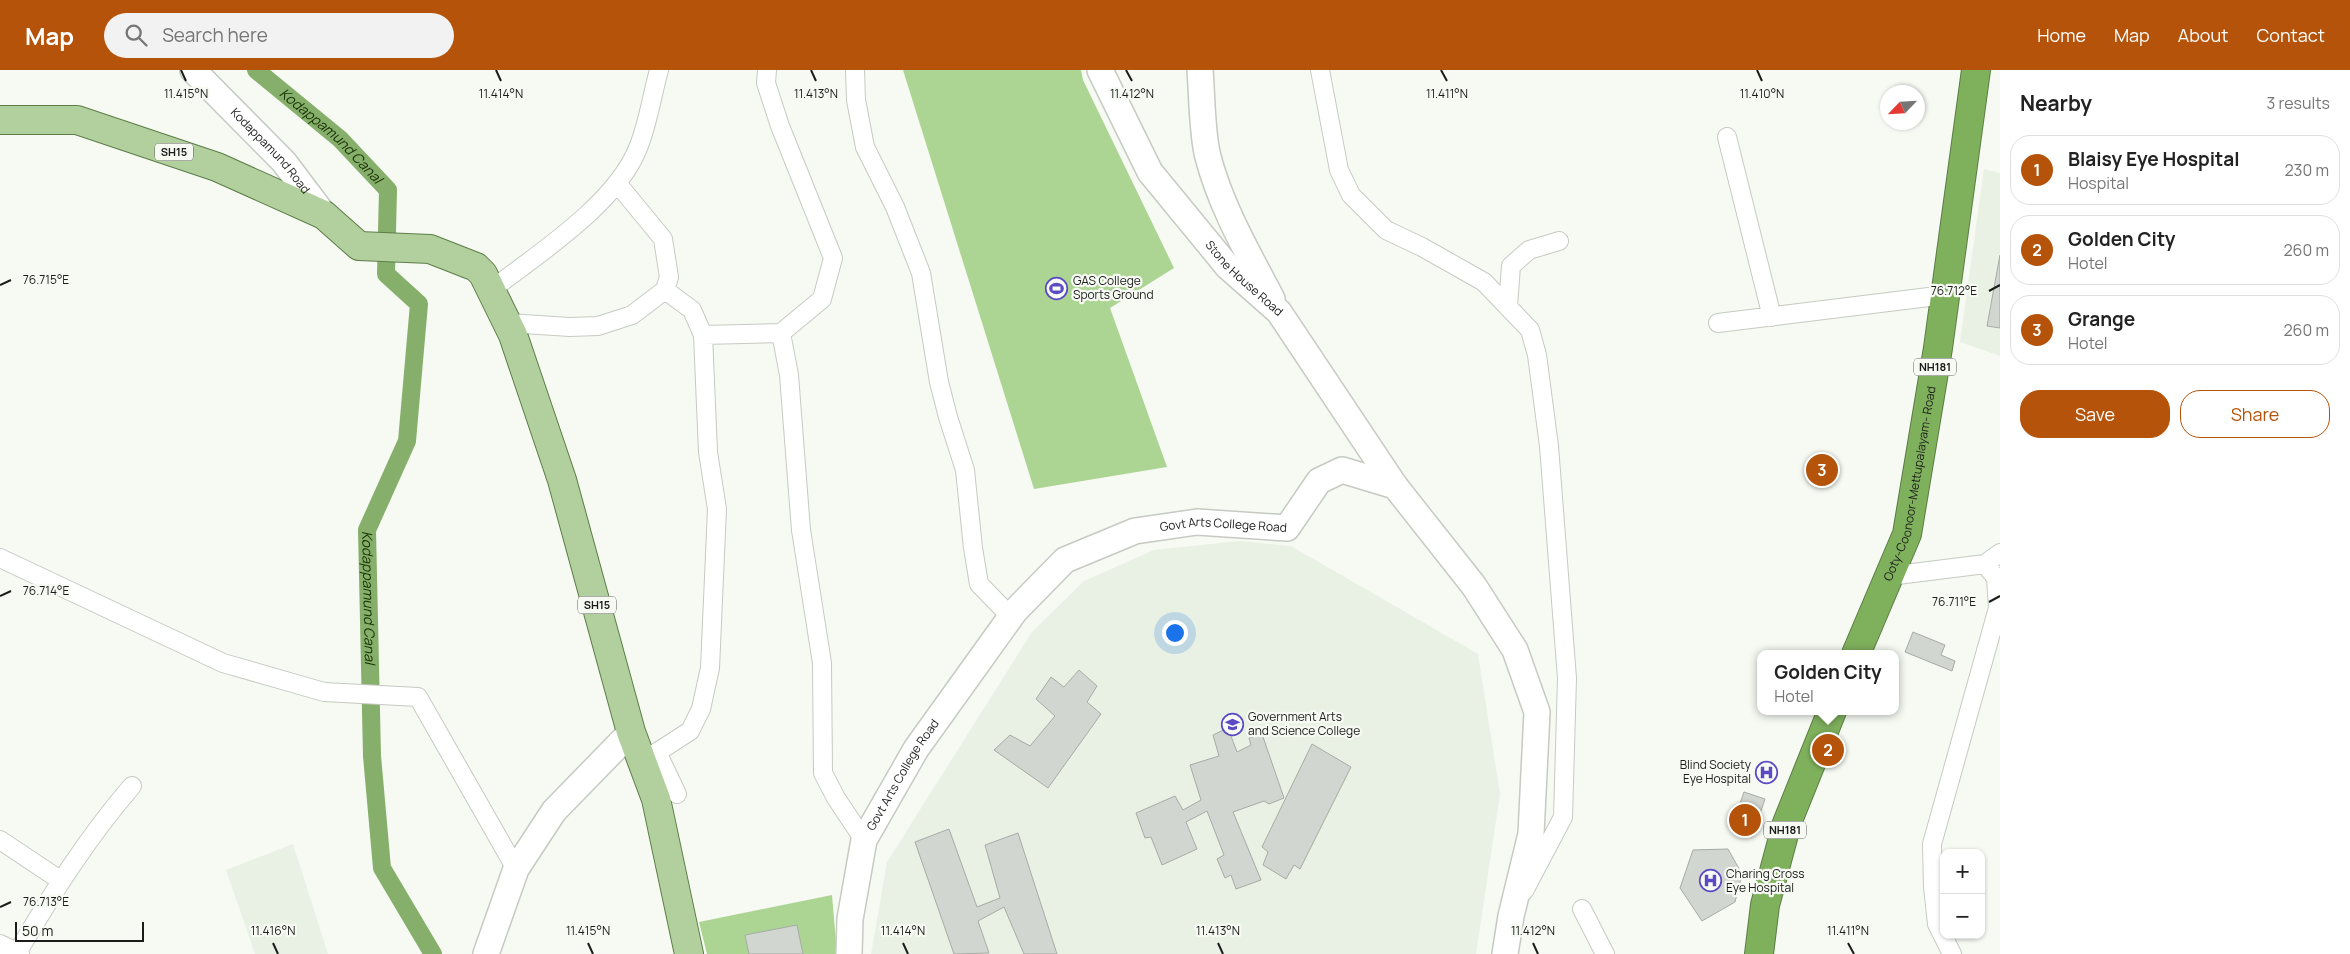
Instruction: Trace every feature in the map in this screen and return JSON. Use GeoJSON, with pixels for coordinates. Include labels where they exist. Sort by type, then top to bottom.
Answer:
{"type":"FeatureCollection","features":[{"type":"Feature","properties":{"kind":"highway","name":"Ooty-Coonoor-Mettupalayam- Road"},"geometry":{"type":"LineString","coordinates":[[1858,650],[1907,534],[1945,295],[1976,70]]}},
{"type":"Feature","properties":{"kind":"highway","name":"NH181"},"geometry":{"type":"LineString","coordinates":[[1759,954],[1765,906],[1787,823],[1830,715]]}},
{"type":"Feature","properties":{"kind":"main road","name":"SH15"},"geometry":{"type":"LineString","coordinates":[[0,120],[78,120],[217,167],[329,221],[359,246],[430,249],[476,267],[483,274],[507,323],[562,480],[632,732],[650,757],[656,799],[689,954]]}},
{"type":"Feature","properties":{"kind":"street","name":"Kodappamund Road"},"geometry":{"type":"LineString","coordinates":[[193,70],[284,162],[329,221]]}},
{"type":"Feature","properties":{"kind":"street"},"geometry":{"type":"LineString","coordinates":[[491,290],[573,227],[617,183],[638,148],[659,70]]}},
{"type":"Feature","properties":{"kind":"street"},"geometry":{"type":"LineString","coordinates":[[703,335],[781,333],[822,299],[834,258],[780,126],[766,83],[767,70]]}},
{"type":"Feature","properties":{"kind":"street"},"geometry":{"type":"LineString","coordinates":[[855,70],[856,100],[865,147],[895,207],[920,273],[939,382],[965,470],[979,584],[1011,617]]}},
{"type":"Feature","properties":{"kind":"street","name":"Stone House Road"},"geometry":{"type":"LineString","coordinates":[[1100,70],[1150,172],[1228,267],[1279,312],[1395,486]]}},
{"type":"Feature","properties":{"kind":"street"},"geometry":{"type":"LineString","coordinates":[[1200,70],[1207,155],[1218,188],[1240,236],[1279,312]]}},
{"type":"Feature","properties":{"kind":"street"},"geometry":{"type":"LineString","coordinates":[[1320,70],[1339,170],[1352,195],[1386,230],[1484,282],[1530,330],[1537,355],[1549,446],[1567,678],[1563,817],[1511,916]]}},
{"type":"Feature","properties":{"kind":"street"},"geometry":{"type":"LineString","coordinates":[[1727,137],[1772,317]]}},
{"type":"Feature","properties":{"kind":"street"},"geometry":{"type":"LineString","coordinates":[[507,323],[570,328],[598,326],[632,315],[666,290],[669,278],[663,239],[617,183]]}},
{"type":"Feature","properties":{"kind":"street"},"geometry":{"type":"LineString","coordinates":[[1508,306],[1511,266],[1529,250],[1559,241]]}},
{"type":"Feature","properties":{"kind":"street"},"geometry":{"type":"LineString","coordinates":[[666,290],[692,310],[703,335],[708,452],[717,509],[711,606],[710,668],[702,709],[690,731],[650,757],[677,794]]}},
{"type":"Feature","properties":{"kind":"street"},"geometry":{"type":"LineString","coordinates":[[1718,323],[1945,295]]}},
{"type":"Feature","properties":{"kind":"street"},"geometry":{"type":"LineString","coordinates":[[781,333],[789,374],[802,530],[822,663],[823,773],[836,798],[864,840]]}},
{"type":"Feature","properties":{"kind":"street","name":"Govt Arts College Road"},"geometry":{"type":"LineString","coordinates":[[849,954],[850,919],[864,840],[916,749],[1011,617],[1065,560],[1135,531],[1197,522],[1287,528],[1318,481],[1342,470],[1395,486]]}},
{"type":"Feature","properties":{"kind":"street"},"geometry":{"type":"LineString","coordinates":[[1395,486],[1474,586],[1515,650],[1537,712],[1531,834],[1511,916],[1505,954]]}},
{"type":"Feature","properties":{"kind":"street"},"geometry":{"type":"LineString","coordinates":[[1889,576],[1985,564],[2000,553]]}},
{"type":"Feature","properties":{"kind":"street"},"geometry":{"type":"LineString","coordinates":[[0,558],[223,663],[324,692],[418,697],[516,869]]}},
{"type":"Feature","properties":{"kind":"street"},"geometry":{"type":"LineString","coordinates":[[1952,954],[1937,924],[1933,888],[1932,844],[1998,608],[1996,578],[1985,564]]}},
{"type":"Feature","properties":{"kind":"street"},"geometry":{"type":"LineString","coordinates":[[488,948],[516,869],[554,811],[632,732]]}},
{"type":"Feature","properties":{"kind":"street"},"geometry":{"type":"LineString","coordinates":[[0,944],[19,954],[60,880],[104,818],[132,786]]}},
{"type":"Feature","properties":{"kind":"street"},"geometry":{"type":"LineString","coordinates":[[0,840],[60,880]]}},
{"type":"Feature","properties":{"kind":"street"},"geometry":{"type":"LineString","coordinates":[[1582,909],[1605,954]]}},
{"type":"Feature","properties":{"kind":"shaded area"},"geometry":{"type":"Polygon","coordinates":[[[1984,169],[2000,173],[2000,356],[1960,342],[1984,169]]]}},
{"type":"Feature","properties":{"kind":"shaded area","name":"Government Arts and Science College"},"geometry":{"type":"Polygon","coordinates":[[[1240,541],[1291,546],[1478,654],[1500,794],[1476,954],[871,954],[887,862],[1032,632],[1084,581],[1154,550],[1240,541]]]}},
{"type":"Feature","properties":{"kind":"shaded area"},"geometry":{"type":"Polygon","coordinates":[[[293,844],[328,954],[255,954],[226,870],[293,844]]]}},
{"type":"Feature","properties":{"kind":"green space","name":"GAS College Sports Ground"},"geometry":{"type":"Polygon","coordinates":[[[903,70],[1081,70],[1083,80],[1174,268],[1110,308],[1167,467],[1034,489],[903,70]]]}},
{"type":"Feature","properties":{"kind":"green space"},"geometry":{"type":"Polygon","coordinates":[[[832,895],[837,954],[707,954],[699,922],[832,895]]]}},
{"type":"Feature","properties":{"kind":"building"},"geometry":{"type":"Polygon","coordinates":[[[2000,255],[2000,328],[1987,326],[2000,255]]]}},
{"type":"Feature","properties":{"kind":"building"},"geometry":{"type":"Polygon","coordinates":[[[1913,632],[1945,645],[1941,655],[1955,661],[1952,671],[1905,652],[1913,632]]]}},
{"type":"Feature","properties":{"kind":"building"},"geometry":{"type":"Polygon","coordinates":[[[1079,670],[1097,686],[1087,702],[1101,714],[1048,788],[994,750],[1010,735],[1030,746],[1055,716],[1036,699],[1051,677],[1064,687],[1079,670]]]}},
{"type":"Feature","properties":{"kind":"building"},"geometry":{"type":"Polygon","coordinates":[[[1228,728],[1237,752],[1251,745],[1249,738],[1262,734],[1284,798],[1269,804],[1264,801],[1233,812],[1261,880],[1236,889],[1231,875],[1225,878],[1217,859],[1224,855],[1207,811],[1186,822],[1197,849],[1162,865],[1151,837],[1145,838],[1136,813],[1175,796],[1183,810],[1201,800],[1190,765],[1219,756],[1213,735],[1228,728]]]}},
{"type":"Feature","properties":{"kind":"building"},"geometry":{"type":"Polygon","coordinates":[[[1312,744],[1351,767],[1300,869],[1294,865],[1286,879],[1263,865],[1268,852],[1262,847],[1312,744]]]}},
{"type":"Feature","properties":{"kind":"building"},"geometry":{"type":"Polygon","coordinates":[[[1744,792],[1765,799],[1752,837],[1731,830],[1744,792]]]}},
{"type":"Feature","properties":{"kind":"building"},"geometry":{"type":"Polygon","coordinates":[[[949,829],[977,907],[1000,898],[985,845],[1018,833],[1057,954],[1024,954],[1004,907],[978,921],[989,953],[954,954],[915,842],[949,829]]]}},
{"type":"Feature","properties":{"kind":"building"},"geometry":{"type":"Polygon","coordinates":[[[1728,849],[1742,874],[1735,902],[1702,921],[1680,888],[1693,850],[1728,849]]]}},
{"type":"Feature","properties":{"kind":"building"},"geometry":{"type":"Polygon","coordinates":[[[797,925],[803,954],[749,954],[745,935],[797,925]]]}},
{"type":"Feature","properties":{"kind":"waterway","name":"Kodappamund Canal"},"geometry":{"type":"LineString","coordinates":[[256,70],[340,139],[388,190],[386,274],[419,304],[407,441],[367,530],[372,756],[382,868],[433,954]]}},
{"type":"Feature","properties":{"kind":"place","name":"GAS College Sports Ground"},"geometry":{"type":"Point","coordinates":[1057,288]}},
{"type":"Feature","properties":{"kind":"place","name":"Grange"},"geometry":{"type":"Point","coordinates":[1822,470]}},
{"type":"Feature","properties":{"kind":"place","name":"Government Arts and Science College"},"geometry":{"type":"Point","coordinates":[1232,724]}},
{"type":"Feature","properties":{"kind":"place","name":"Golden City"},"geometry":{"type":"Point","coordinates":[1828,750]}},
{"type":"Feature","properties":{"kind":"place","name":"Blind Society Eye Hospital"},"geometry":{"type":"Point","coordinates":[1767,772]}},
{"type":"Feature","properties":{"kind":"place","name":"Blaisy Eye Hospital"},"geometry":{"type":"Point","coordinates":[1745,820]}},
{"type":"Feature","properties":{"kind":"place","name":"Charing Cross Eye Hospital"},"geometry":{"type":"Point","coordinates":[1710,881]}}]}
